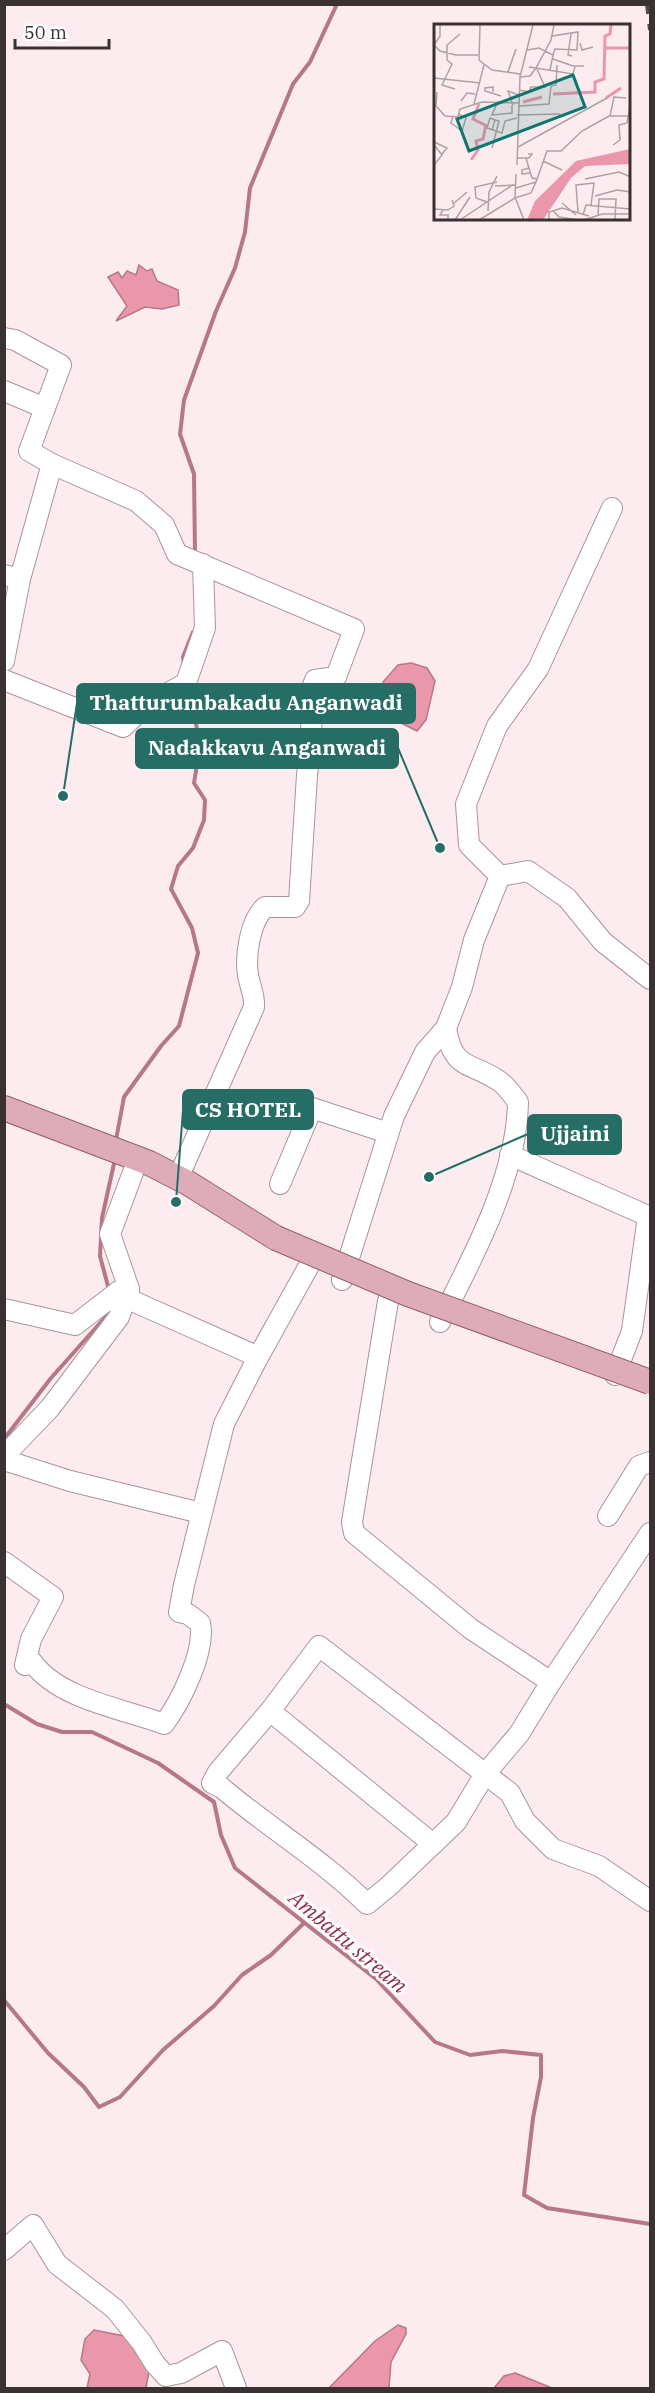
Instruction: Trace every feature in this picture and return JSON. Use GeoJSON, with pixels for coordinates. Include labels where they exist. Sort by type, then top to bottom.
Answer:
{"type":"FeatureCollection","features":[{"type":"Feature","properties":{"kind":"main road"},"geometry":{"type":"LineString","coordinates":[[4,1108],[178,1178],[276,1238],[408,1294],[651,1383]]}},
{"type":"Feature","properties":{"kind":"street"},"geometry":{"type":"LineString","coordinates":[[4,338],[15,340],[61,364],[29,451],[52,464],[136,501],[164,525],[177,554],[354,629],[336,677],[315,680],[308,698],[312,732],[299,901],[295,907],[273,906],[261,912],[250,941],[247,966],[255,993],[254,1007],[178,1178]]}},
{"type":"Feature","properties":{"kind":"street"},"geometry":{"type":"LineString","coordinates":[[4,391],[45,408]]}},
{"type":"Feature","properties":{"kind":"street"},"geometry":{"type":"LineString","coordinates":[[4,661],[12,577],[52,464]]}},
{"type":"Feature","properties":{"kind":"street"},"geometry":{"type":"LineString","coordinates":[[500,876],[469,844],[466,804],[497,726],[538,669],[612,508]]}},
{"type":"Feature","properties":{"kind":"street"},"geometry":{"type":"LineString","coordinates":[[4,680],[123,727],[146,706],[186,683],[205,628],[203,564]]}},
{"type":"Feature","properties":{"kind":"street"},"geometry":{"type":"LineString","coordinates":[[500,876],[528,871],[567,898],[603,942],[651,979]]}},
{"type":"Feature","properties":{"kind":"street"},"geometry":{"type":"LineString","coordinates":[[342,1280],[394,1116],[425,1052],[446,1028],[462,987],[474,940],[500,876]]}},
{"type":"Feature","properties":{"kind":"street"},"geometry":{"type":"LineString","coordinates":[[440,1322],[473,1257],[518,1127],[518,1102],[500,1081],[468,1067],[450,1049],[446,1028]]}},
{"type":"Feature","properties":{"kind":"street"},"geometry":{"type":"LineString","coordinates":[[280,1184],[312,1108],[388,1133]]}},
{"type":"Feature","properties":{"kind":"street"},"geometry":{"type":"LineString","coordinates":[[123,1154],[110,1234],[125,1293],[119,1317],[50,1408],[4,1458],[70,1481],[201,1513]]}},
{"type":"Feature","properties":{"kind":"street"},"geometry":{"type":"LineString","coordinates":[[510,1155],[644,1212],[648,1216],[632,1331],[615,1375]]}},
{"type":"Feature","properties":{"kind":"street"},"geometry":{"type":"LineString","coordinates":[[4,1562],[53,1598],[31,1639],[26,1665],[33,1663],[40,1673],[53,1683],[105,1706],[164,1724],[181,1701],[203,1635],[200,1623],[188,1614],[179,1612],[224,1424],[310,1262]]}},
{"type":"Feature","properties":{"kind":"street"},"geometry":{"type":"LineString","coordinates":[[4,1309],[75,1325],[101,1303],[125,1293],[254,1355],[255,1363]]}},
{"type":"Feature","properties":{"kind":"street"},"geometry":{"type":"LineString","coordinates":[[388,1301],[352,1522],[354,1533],[471,1629],[551,1683]]}},
{"type":"Feature","properties":{"kind":"street"},"geometry":{"type":"LineString","coordinates":[[608,1516],[639,1466],[651,1462]]}},
{"type":"Feature","properties":{"kind":"street"},"geometry":{"type":"LineString","coordinates":[[651,1533],[519,1734],[485,1774],[456,1822],[367,1904],[319,1861],[279,1834],[222,1788],[212,1783],[218,1772],[270,1711],[319,1646],[485,1774],[510,1793],[525,1821],[553,1849],[599,1866],[651,1901]]}},
{"type":"Feature","properties":{"kind":"street"},"geometry":{"type":"LineString","coordinates":[[270,1711],[433,1844]]}},
{"type":"Feature","properties":{"kind":"street"},"geometry":{"type":"LineString","coordinates":[[4,2250],[33,2224],[57,2264],[116,2309],[142,2343],[154,2364],[166,2376],[181,2373],[222,2351],[236,2388]]}},
{"type":"Feature","properties":{"kind":"shaded area"},"geometry":{"type":"Polygon","coordinates":[[[139,265],[147,271],[152,269],[157,281],[178,290],[179,305],[162,309],[145,307],[116,321],[127,306],[108,277],[118,272],[122,278],[127,271],[136,275],[139,265]]]}},
{"type":"Feature","properties":{"kind":"shaded area"},"geometry":{"type":"Polygon","coordinates":[[[411,663],[427,668],[435,681],[426,720],[417,731],[375,710],[383,682],[398,665],[411,663]]]}},
{"type":"Feature","properties":{"kind":"shaded area"},"geometry":{"type":"Polygon","coordinates":[[[398,2325],[406,2328],[406,2334],[391,2362],[389,2388],[329,2388],[375,2341],[398,2325]]]}},
{"type":"Feature","properties":{"kind":"shaded area"},"geometry":{"type":"Polygon","coordinates":[[[94,2330],[124,2336],[150,2366],[146,2388],[87,2388],[90,2374],[81,2360],[85,2339],[94,2330]]]}},
{"type":"Feature","properties":{"kind":"shaded area"},"geometry":{"type":"Polygon","coordinates":[[[515,2373],[552,2388],[494,2388],[504,2376],[515,2373]]]}},
{"type":"Feature","properties":{"kind":"waterway"},"geometry":{"type":"LineString","coordinates":[[195,554],[194,474],[180,434],[184,400],[216,311],[235,268],[245,232],[250,188],[293,84],[310,62],[337,4]]}},
{"type":"Feature","properties":{"kind":"waterway"},"geometry":{"type":"LineString","coordinates":[[184,665],[183,657],[193,632]]}},
{"type":"Feature","properties":{"kind":"waterway"},"geometry":{"type":"LineString","coordinates":[[116,1140],[124,1097],[161,1046],[179,1026],[198,953],[192,928],[171,889],[178,866],[193,848],[204,820],[205,800],[194,783],[198,758],[198,733],[184,690]]}},
{"type":"Feature","properties":{"kind":"waterway"},"geometry":{"type":"LineString","coordinates":[[109,1290],[100,1256],[102,1218],[115,1159]]}},
{"type":"Feature","properties":{"kind":"waterway","name":"Ambattu stream"},"geometry":{"type":"LineString","coordinates":[[4,1439],[51,1378],[109,1313],[109,1306]]}},
{"type":"Feature","properties":{"kind":"waterway","name":"Ambattu stream"},"geometry":{"type":"LineString","coordinates":[[4,1704],[37,1724],[62,1732],[92,1732],[158,1763],[214,1802],[221,1835],[235,1868],[376,1979],[435,2042],[470,2055],[502,2051],[541,2055],[541,2077],[533,2118],[524,2195],[547,2208],[650,2224]]}},
{"type":"Feature","properties":{"kind":"waterway"},"geometry":{"type":"LineString","coordinates":[[4,2000],[48,2053],[84,2087],[99,2107],[120,2097],[163,2050],[214,2006],[242,1975],[271,1955],[304,1923]]}},
{"type":"Feature","properties":{"kind":"railway"},"geometry":{"type":"LineString","coordinates":[[647,4],[650,30]]}},
{"type":"Feature","properties":{"kind":"place","name":"Thatturumbakadu Anganwadi"},"geometry":{"type":"Point","coordinates":[63,796]}},
{"type":"Feature","properties":{"kind":"place","name":"Nadakkavu Anganwadi"},"geometry":{"type":"Point","coordinates":[440,848]}},
{"type":"Feature","properties":{"kind":"place","name":"Ujjaini"},"geometry":{"type":"Point","coordinates":[429,1177]}},
{"type":"Feature","properties":{"kind":"place","name":"CS HOTEL"},"geometry":{"type":"Point","coordinates":[176,1202]}}]}
